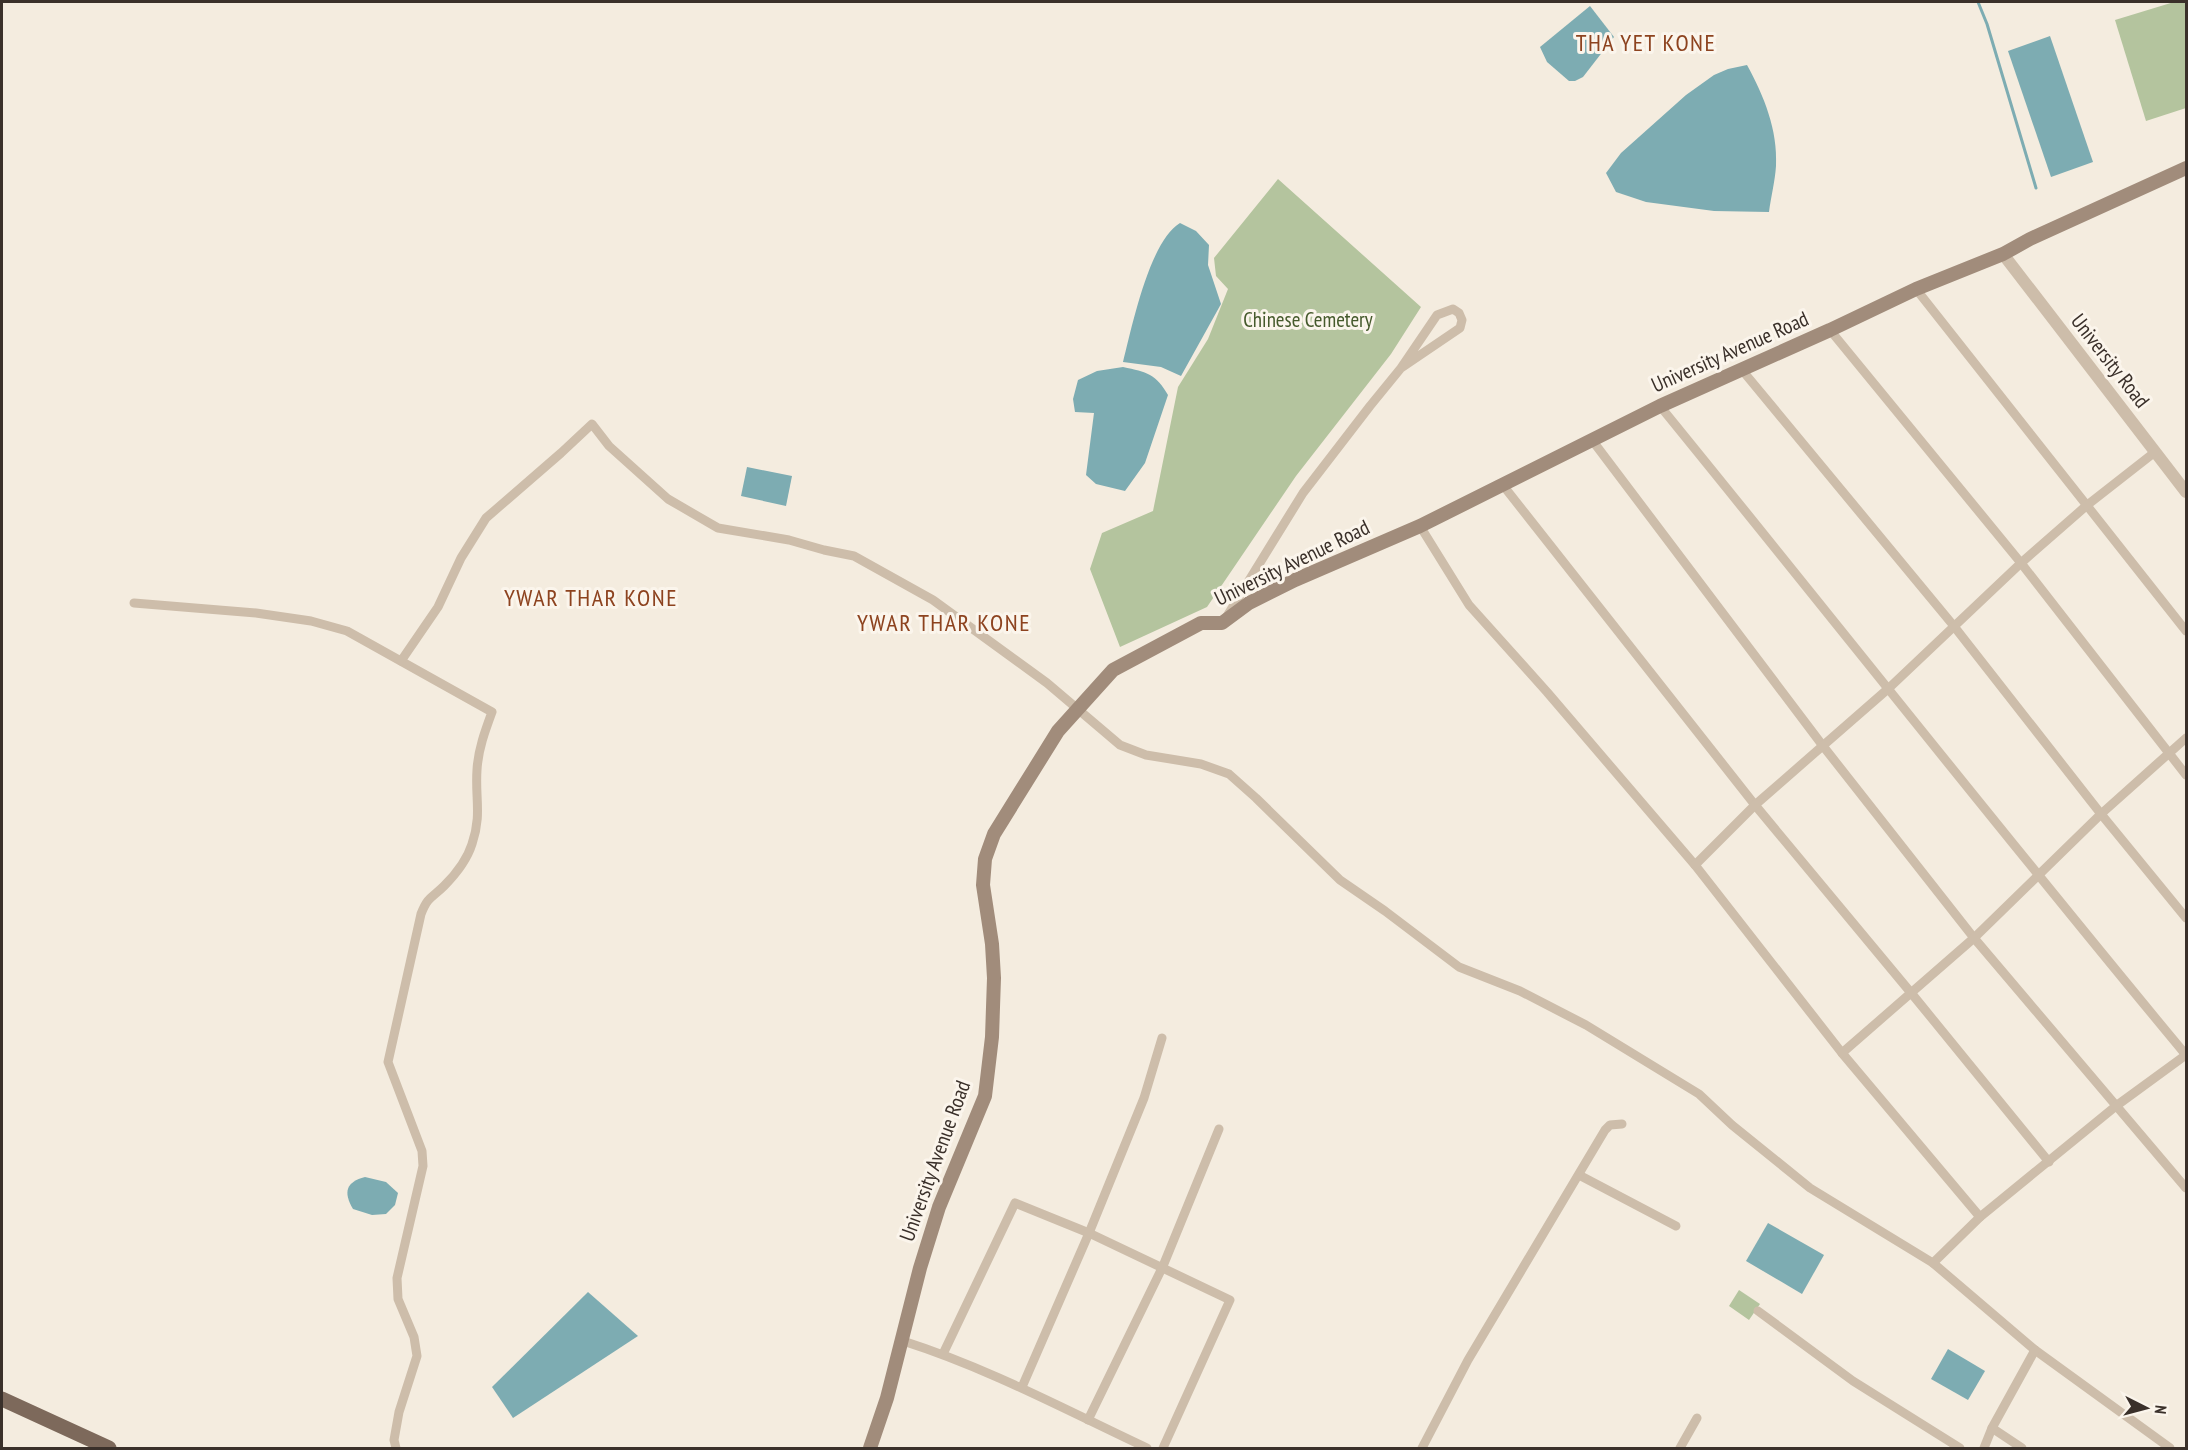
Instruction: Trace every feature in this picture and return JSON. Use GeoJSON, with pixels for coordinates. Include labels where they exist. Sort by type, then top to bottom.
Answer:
{"type":"FeatureCollection","features":[{"type":"Feature","properties":{"kind":"main road","name":"University Avenue Road"},"geometry":{"type":"LineString","coordinates":[[870,1449],[885,1408],[920,1268],[939,1207],[985,1095],[992,1037],[994,978],[992,944],[983,885],[985,859],[994,834],[1058,731],[1113,670],[1201,623],[1222,623],[1249,603],[1295,580],[1420,526],[1660,406],[1916,289],[2003,254],[2030,238],[2185,171]]}},
{"type":"Feature","properties":{"kind":"main road"},"geometry":{"type":"LineString","coordinates":[[2,1399],[109,1449]]}},
{"type":"Feature","properties":{"kind":"street","name":"University Road"},"geometry":{"type":"LineString","coordinates":[[2003,254],[2187,492]]}},
{"type":"Feature","properties":{"kind":"street"},"geometry":{"type":"LineString","coordinates":[[1916,289],[2187,632]]}},
{"type":"Feature","properties":{"kind":"street"},"geometry":{"type":"LineString","coordinates":[[1222,623],[1303,493],[1401,368],[1437,315],[1453,309],[1460,313],[1462,320],[1460,328],[1401,368]]}},
{"type":"Feature","properties":{"kind":"street"},"geometry":{"type":"LineString","coordinates":[[1830,330],[2021,563],[2187,775]]}},
{"type":"Feature","properties":{"kind":"street"},"geometry":{"type":"LineString","coordinates":[[1742,370],[1953,625],[2101,814],[2187,918]]}},
{"type":"Feature","properties":{"kind":"street"},"geometry":{"type":"LineString","coordinates":[[1660,406],[2037,875],[2187,1055],[2116,1107],[1980,1217],[1934,1263]]}},
{"type":"Feature","properties":{"kind":"street"},"geometry":{"type":"LineString","coordinates":[[401,661],[438,607],[460,558],[486,519],[592,424],[609,446],[668,499],[718,528],[789,540],[855,556],[933,600],[1047,683],[1120,745],[1146,755],[1201,764],[1229,774],[1340,880],[1459,967],[1520,991],[1586,1025],[1699,1094],[1732,1125],[1810,1188],[1934,1263],[2035,1350],[2170,1449]]}},
{"type":"Feature","properties":{"kind":"street"},"geometry":{"type":"LineString","coordinates":[[1592,440],[1823,746],[1974,938],[2187,1188]]}},
{"type":"Feature","properties":{"kind":"street"},"geometry":{"type":"LineString","coordinates":[[1695,865],[1755,805],[1888,688],[2021,563],[2086,506],[2155,452]]}},
{"type":"Feature","properties":{"kind":"street"},"geometry":{"type":"LineString","coordinates":[[1502,484],[1755,805],[2049,1162]]}},
{"type":"Feature","properties":{"kind":"street"},"geometry":{"type":"LineString","coordinates":[[1420,526],[1469,605],[1695,865],[1842,1053],[1980,1217]]}},
{"type":"Feature","properties":{"kind":"street"},"geometry":{"type":"LineString","coordinates":[[134,603],[256,613],[311,621],[347,631],[492,712],[480,749],[477,772],[479,814],[472,844],[460,869],[443,887],[426,900],[414,940],[408,982],[388,1062],[422,1150],[423,1166],[397,1278],[398,1299],[414,1336],[417,1356],[399,1412],[394,1440],[396,1449]]}},
{"type":"Feature","properties":{"kind":"street"},"geometry":{"type":"LineString","coordinates":[[1842,1053],[1974,938],[2101,814],[2187,738]]}},
{"type":"Feature","properties":{"kind":"street"},"geometry":{"type":"LineString","coordinates":[[1022,1388],[1144,1098],[1162,1038]]}},
{"type":"Feature","properties":{"kind":"street"},"geometry":{"type":"LineString","coordinates":[[1422,1449],[1468,1360],[1605,1130],[1610,1125],[1622,1124]]}},
{"type":"Feature","properties":{"kind":"street"},"geometry":{"type":"LineString","coordinates":[[1088,1420],[1163,1266],[1219,1129]]}},
{"type":"Feature","properties":{"kind":"street"},"geometry":{"type":"LineString","coordinates":[[1579,1175],[1676,1226]]}},
{"type":"Feature","properties":{"kind":"street"},"geometry":{"type":"LineString","coordinates":[[943,1354],[1015,1203],[1089,1233],[1163,1266],[1230,1300],[1163,1449]]}},
{"type":"Feature","properties":{"kind":"street"},"geometry":{"type":"LineString","coordinates":[[1758,1311],[1853,1381],[1960,1449]]}},
{"type":"Feature","properties":{"kind":"street"},"geometry":{"type":"LineString","coordinates":[[903,1341],[943,1354],[1022,1388],[1147,1449]]}},
{"type":"Feature","properties":{"kind":"street"},"geometry":{"type":"LineString","coordinates":[[1984,1449],[1992,1428],[2035,1350]]}},
{"type":"Feature","properties":{"kind":"street"},"geometry":{"type":"LineString","coordinates":[[1680,1449],[1697,1418]]}},
{"type":"Feature","properties":{"kind":"street"},"geometry":{"type":"LineString","coordinates":[[1992,1428],[2022,1449]]}},
{"type":"Feature","properties":{"kind":"green space"},"geometry":{"type":"Polygon","coordinates":[[[2174,2],[2186,2],[2186,108],[2146,121],[2115,20],[2174,2]]]}},
{"type":"Feature","properties":{"kind":"green space","name":"Chinese Cemetery"},"geometry":{"type":"Polygon","coordinates":[[[1278,179],[1421,307],[1391,354],[1296,476],[1207,607],[1120,647],[1090,569],[1102,533],[1153,511],[1178,387],[1208,339],[1228,289],[1216,276],[1214,258],[1278,179]]]}},
{"type":"Feature","properties":{"kind":"green space"},"geometry":{"type":"Polygon","coordinates":[[[1739,1290],[1760,1304],[1749,1320],[1729,1306],[1739,1290]]]}},
{"type":"Feature","properties":{"kind":"water"},"geometry":{"type":"Polygon","coordinates":[[[1590,6],[1614,37],[1583,77],[1569,81],[1547,62],[1540,47],[1590,6]]]}},
{"type":"Feature","properties":{"kind":"water"},"geometry":{"type":"Polygon","coordinates":[[[2050,36],[2093,162],[2051,177],[2008,51],[2050,36]]]}},
{"type":"Feature","properties":{"kind":"water"},"geometry":{"type":"Polygon","coordinates":[[[1747,65],[1769,114],[1775,139],[1776,166],[1769,212],[1714,211],[1646,202],[1616,192],[1606,173],[1621,153],[1686,95],[1714,75],[1747,65]]]}},
{"type":"Feature","properties":{"kind":"water"},"geometry":{"type":"Polygon","coordinates":[[[1180,223],[1196,231],[1209,245],[1208,265],[1221,304],[1181,376],[1161,367],[1123,362],[1151,266],[1169,233],[1180,223]]]}},
{"type":"Feature","properties":{"kind":"water"},"geometry":{"type":"Polygon","coordinates":[[[1123,367],[1155,378],[1168,395],[1145,463],[1125,491],[1096,484],[1086,475],[1094,413],[1075,412],[1073,399],[1078,380],[1097,371],[1123,367]]]}},
{"type":"Feature","properties":{"kind":"water"},"geometry":{"type":"Polygon","coordinates":[[[747,467],[792,476],[786,506],[741,496],[747,467]]]}},
{"type":"Feature","properties":{"kind":"water"},"geometry":{"type":"Polygon","coordinates":[[[365,1177],[386,1182],[398,1193],[395,1205],[386,1214],[372,1215],[353,1209],[348,1198],[348,1188],[365,1177]]]}},
{"type":"Feature","properties":{"kind":"water"},"geometry":{"type":"Polygon","coordinates":[[[1768,1223],[1824,1255],[1802,1294],[1746,1261],[1768,1223]]]}},
{"type":"Feature","properties":{"kind":"water"},"geometry":{"type":"Polygon","coordinates":[[[588,1292],[638,1336],[513,1418],[492,1387],[588,1292]]]}},
{"type":"Feature","properties":{"kind":"water"},"geometry":{"type":"Polygon","coordinates":[[[1948,1349],[1985,1371],[1968,1400],[1931,1379],[1948,1349]]]}},
{"type":"Feature","properties":{"kind":"waterway"},"geometry":{"type":"LineString","coordinates":[[1978,2],[1987,24],[2036,188]]}},
{"type":"Feature","properties":{"kind":"district","name":"THA YET KONE"},"geometry":{"type":"Point","coordinates":[1646,43]}},
{"type":"Feature","properties":{"kind":"district","name":"YWAR THAR KONE"},"geometry":{"type":"Point","coordinates":[591,598]}},
{"type":"Feature","properties":{"kind":"district","name":"YWAR THAR KONE"},"geometry":{"type":"Point","coordinates":[944,623]}}]}
